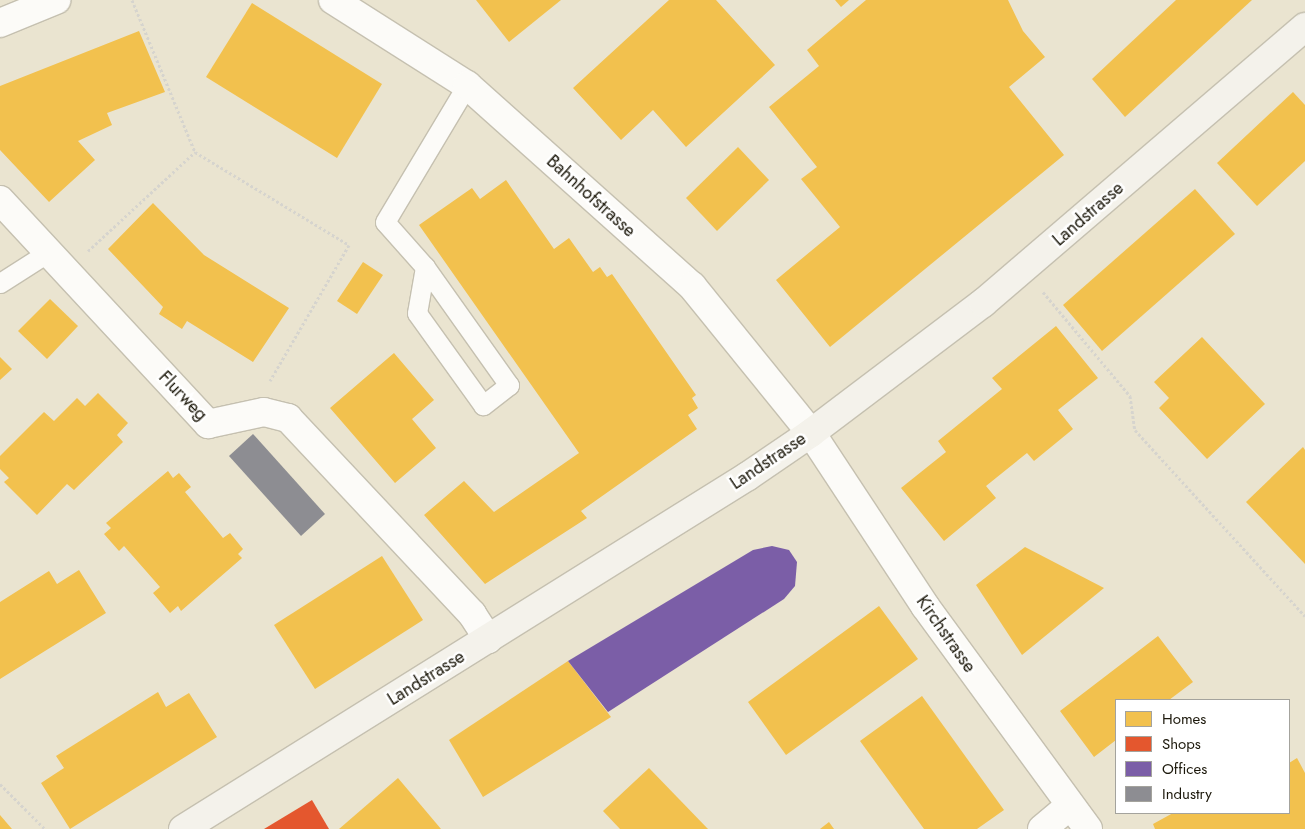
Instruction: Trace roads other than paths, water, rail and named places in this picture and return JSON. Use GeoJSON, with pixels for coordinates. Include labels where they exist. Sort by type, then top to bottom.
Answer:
{"type":"FeatureCollection","features":[{"type":"Feature","properties":{"kind":"main road","name":"Landstrasse"},"geometry":{"type":"LineString","coordinates":[[183,829],[488,639],[811,433],[983,302],[1305,27]]}},
{"type":"Feature","properties":{"kind":"street"},"geometry":{"type":"LineString","coordinates":[[0,23],[56,0]]}},
{"type":"Feature","properties":{"kind":"street","name":"Bahnhofstrasse"},"geometry":{"type":"LineString","coordinates":[[333,0],[467,85],[692,286],[811,433]]}},
{"type":"Feature","properties":{"kind":"street","name":"Flurweg"},"geometry":{"type":"LineString","coordinates":[[0,200],[59,260],[208,424],[264,412],[288,418],[472,614],[488,639]]}},
{"type":"Feature","properties":{"kind":"street","name":"Kirchstrasse"},"geometry":{"type":"LineString","coordinates":[[811,433],[925,606],[1069,806],[1088,829]]}},
{"type":"Feature","properties":{"kind":"street"},"geometry":{"type":"LineString","coordinates":[[1042,829],[1069,806]]}},
{"type":"Feature","properties":{"kind":"lane"},"geometry":{"type":"LineString","coordinates":[[425,267],[417,313],[483,405],[509,385],[425,267],[384,222],[467,85]]}},
{"type":"Feature","properties":{"kind":"lane"},"geometry":{"type":"LineString","coordinates":[[0,283],[59,260]]}}]}
